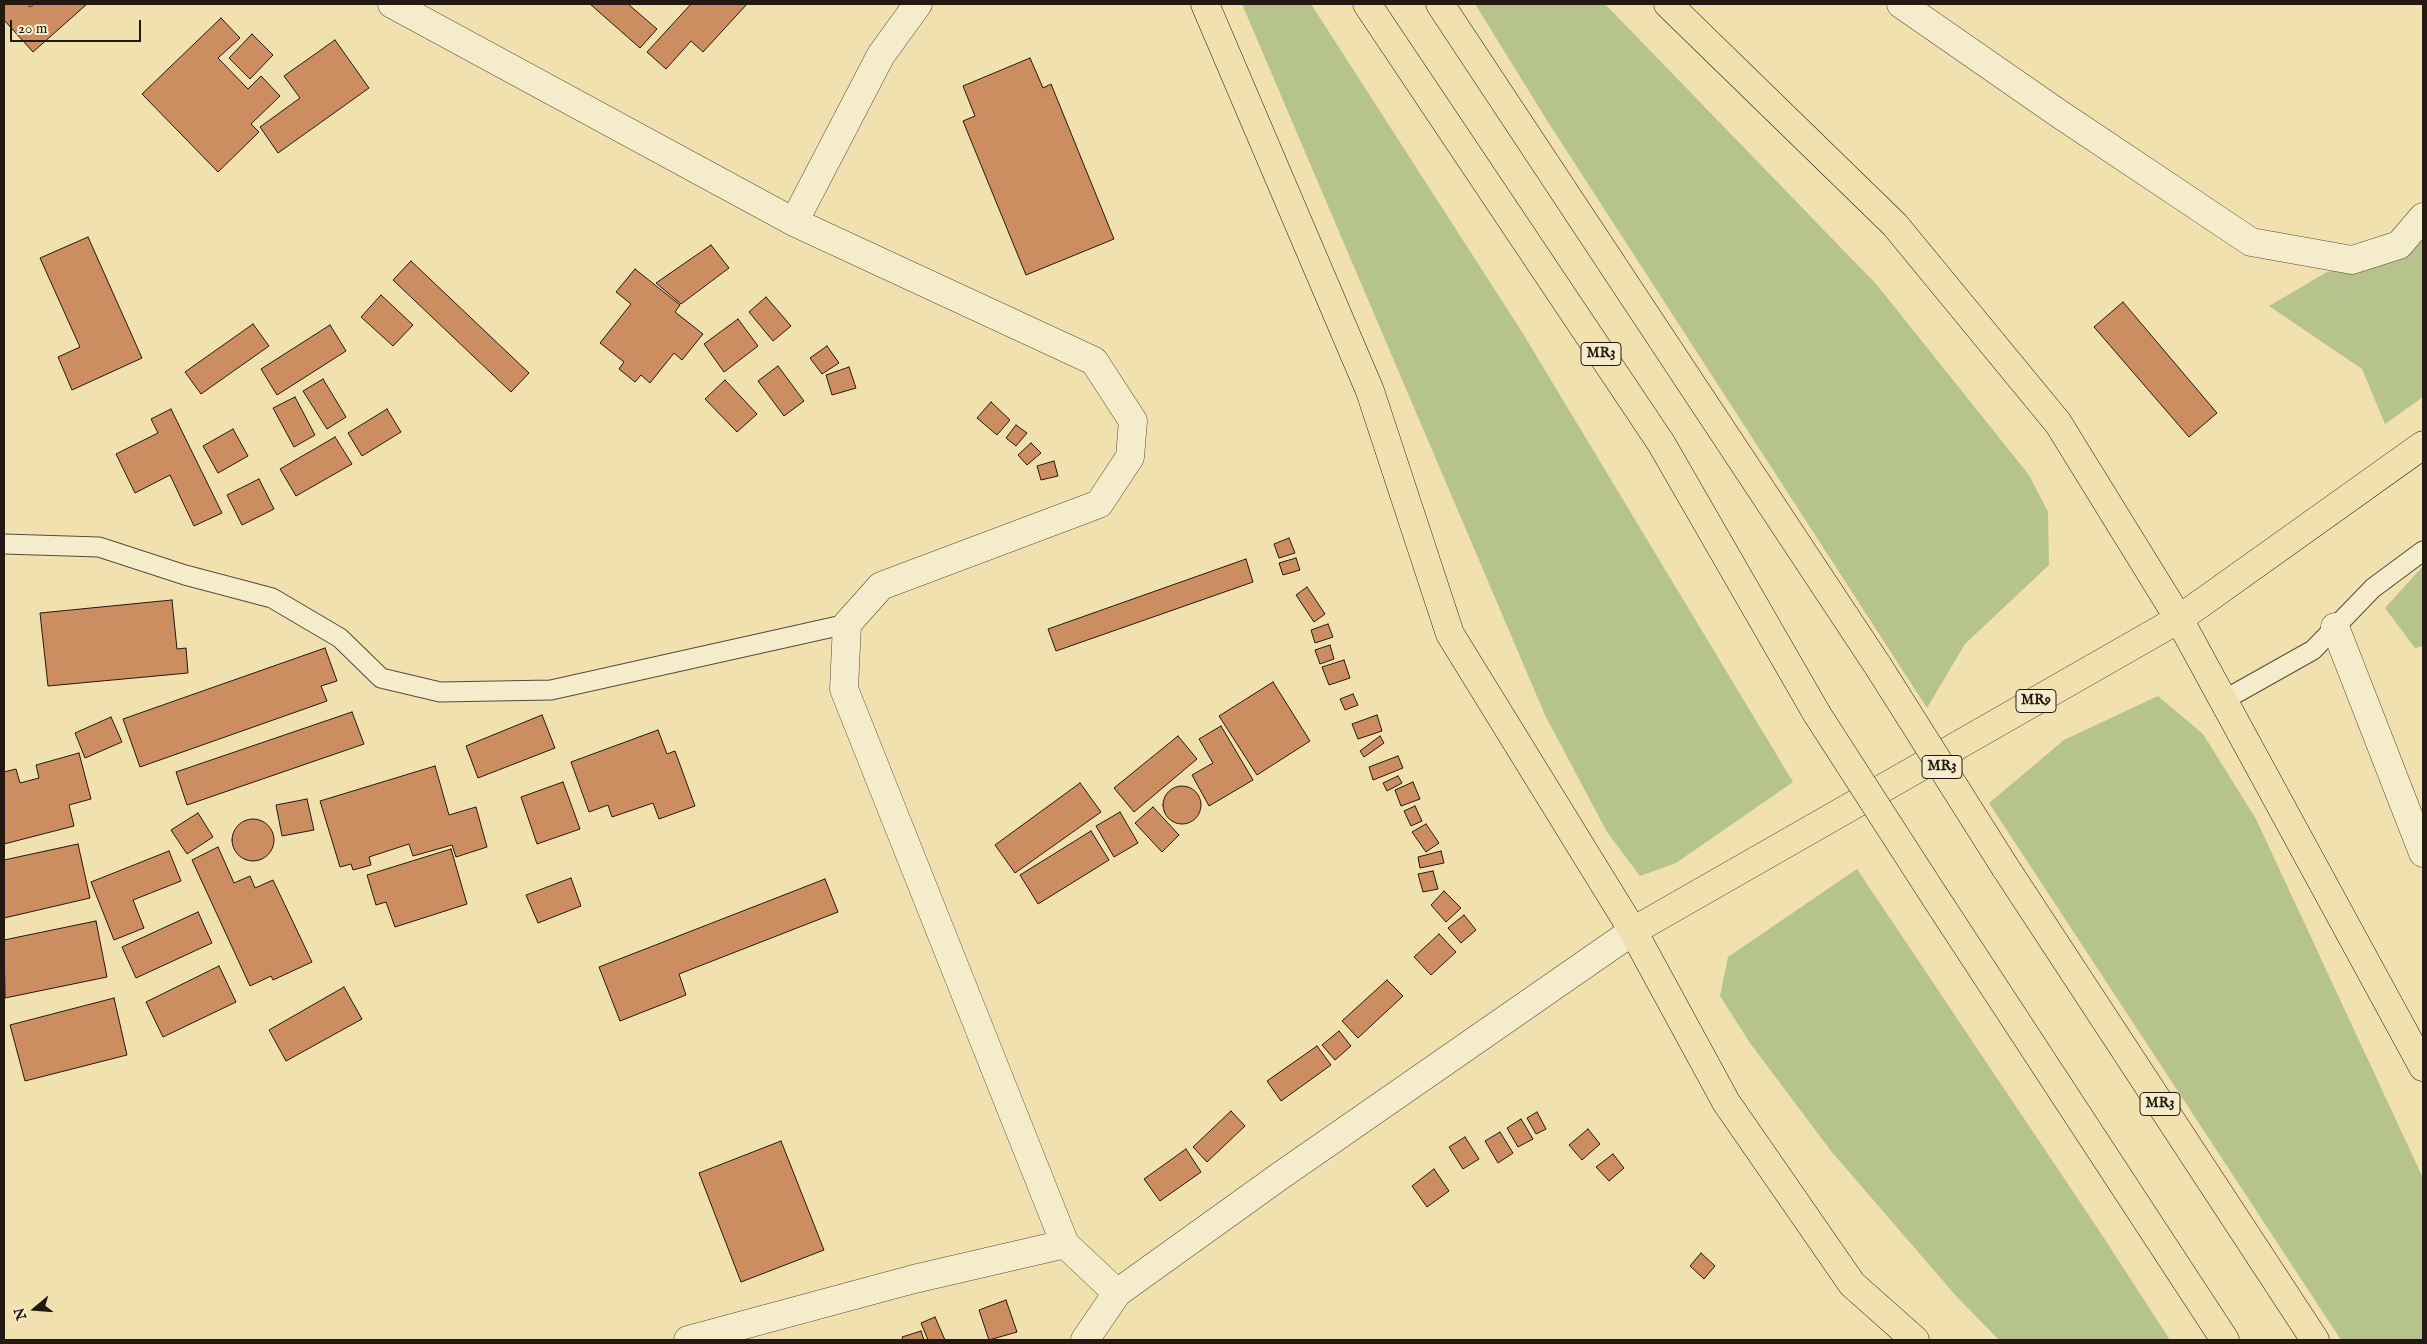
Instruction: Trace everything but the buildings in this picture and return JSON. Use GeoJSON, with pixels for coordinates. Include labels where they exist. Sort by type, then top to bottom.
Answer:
{"type":"FeatureCollection","features":[{"type":"Feature","properties":{"kind":"main road"},"geometry":{"type":"LineString","coordinates":[[1205,4],[1370,391],[1450,634],[1633,931],[1726,1102],[1852,1284],[1915,1340]]}},
{"type":"Feature","properties":{"kind":"main road","name":"MR3"},"geometry":{"type":"LineString","coordinates":[[1367,4],[1661,443],[1817,714],[2226,1340]]}},
{"type":"Feature","properties":{"kind":"main road","name":"MR3"},"geometry":{"type":"LineString","coordinates":[[1440,4],[1878,666],[2005,867],[2315,1340]]}},
{"type":"Feature","properties":{"kind":"main road"},"geometry":{"type":"LineString","coordinates":[[1668,4],[1895,225],[2058,423],[2179,619],[2423,1067]]}},
{"type":"Feature","properties":{"kind":"main road","name":"MR9"},"geometry":{"type":"LineString","coordinates":[[1633,931],[2179,619],[2423,445]]}},
{"type":"Feature","properties":{"kind":"street"},"geometry":{"type":"LineString","coordinates":[[392,4],[794,222],[1094,361],[1134,421],[1130,457],[1099,504],[881,586],[847,624],[844,689],[1065,1244],[1117,1293]]}},
{"type":"Feature","properties":{"kind":"street"},"geometry":{"type":"LineString","coordinates":[[794,222],[881,55],[918,4]]}},
{"type":"Feature","properties":{"kind":"street"},"geometry":{"type":"LineString","coordinates":[[1901,4],[2058,113],[2251,242],[2352,260],[2399,245],[2423,217]]}},
{"type":"Feature","properties":{"kind":"street"},"geometry":{"type":"LineString","coordinates":[[2335,627],[2423,853]]}},
{"type":"Feature","properties":{"kind":"street"},"geometry":{"type":"LineString","coordinates":[[1085,1340],[1117,1293],[1280,1176],[1633,931]]}},
{"type":"Feature","properties":{"kind":"street"},"geometry":{"type":"LineString","coordinates":[[688,1340],[914,1279],[1065,1244]]}},
{"type":"Feature","properties":{"kind":"lane"},"geometry":{"type":"LineString","coordinates":[[4,544],[99,547],[185,574],[272,598],[340,638],[381,678],[440,692],[551,690],[847,624]]}},
{"type":"Feature","properties":{"kind":"lane"},"geometry":{"type":"LineString","coordinates":[[2224,700],[2313,650],[2374,588],[2423,551]]}},
{"type":"Feature","properties":{"kind":"green space"},"geometry":{"type":"Polygon","coordinates":[[[1242,4],[1311,4],[1522,332],[1793,782],[1676,863],[1640,876],[1607,832],[1545,715],[1242,4]]]}},
{"type":"Feature","properties":{"kind":"green space"},"geometry":{"type":"Polygon","coordinates":[[[1475,4],[1605,4],[1877,285],[2029,475],[2048,512],[2049,565],[1965,644],[1927,708],[1548,122],[1475,4]]]}},
{"type":"Feature","properties":{"kind":"green space"},"geometry":{"type":"Polygon","coordinates":[[[2423,237],[2423,397],[2385,424],[2362,369],[2269,306],[2327,272],[2376,261],[2415,248],[2423,237]]]}},
{"type":"Feature","properties":{"kind":"green space"},"geometry":{"type":"Polygon","coordinates":[[[2423,566],[2423,646],[2415,648],[2385,608],[2423,566]]]}},
{"type":"Feature","properties":{"kind":"green space"},"geometry":{"type":"Polygon","coordinates":[[[2158,696],[2203,734],[2256,819],[2423,1178],[2423,1340],[2341,1340],[1989,803],[2064,740],[2158,696]]]}},
{"type":"Feature","properties":{"kind":"green space"},"geometry":{"type":"Polygon","coordinates":[[[1857,869],[2170,1340],[1999,1340],[1957,1297],[1831,1151],[1750,1043],[1720,996],[1728,957],[1857,869]]]}}]}
